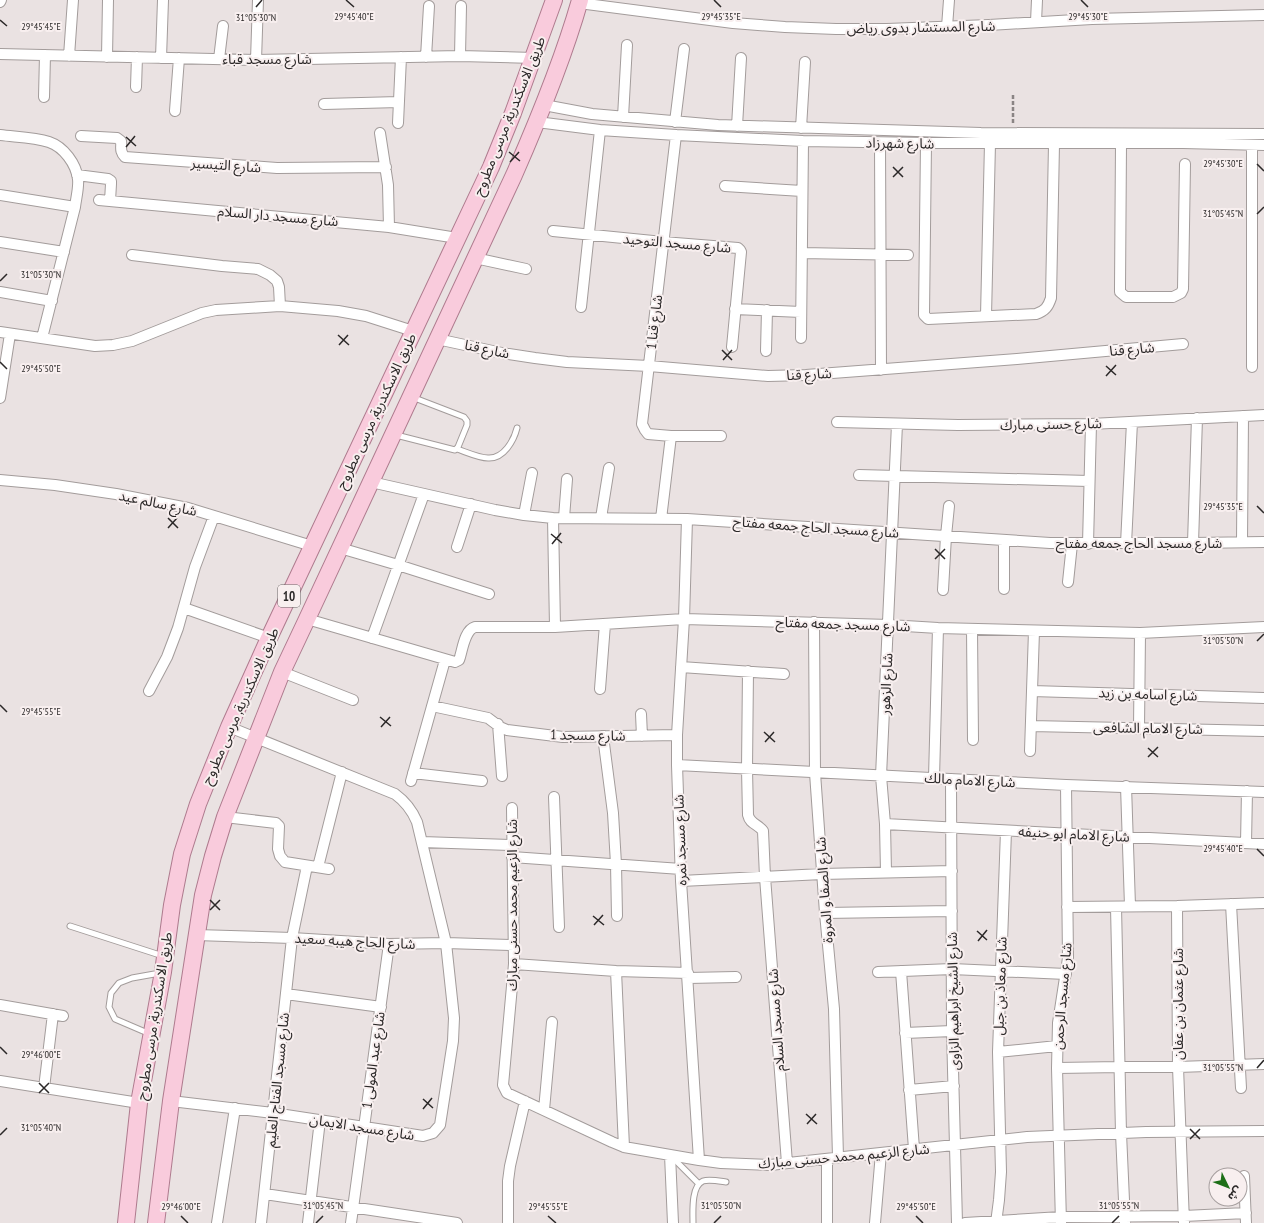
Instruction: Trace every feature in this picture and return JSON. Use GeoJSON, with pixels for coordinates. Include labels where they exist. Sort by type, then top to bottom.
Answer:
{"type":"FeatureCollection","features":[{"type":"Feature","properties":{"kind":"main road","name":"طريق الاسكندرية, مرسى مطروح"},"geometry":{"type":"LineString","coordinates":[[126,1223],[139,1104],[164,964],[172,905],[182,854],[198,804],[229,727],[269,638],[491,167],[514,113],[554,0]]}},
{"type":"Feature","properties":{"kind":"main road","name":"طريق الاسكندرية, مرسى مطروح"},"geometry":{"type":"LineString","coordinates":[[156,1223],[171,1102],[196,935],[203,895],[225,817],[282,672],[514,175],[537,122],[562,54],[579,1]]}},
{"type":"Feature","properties":{"kind":"street"},"geometry":{"type":"LineString","coordinates":[[69,56],[73,0]]}},
{"type":"Feature","properties":{"kind":"street"},"geometry":{"type":"LineString","coordinates":[[107,57],[108,0]]}},
{"type":"Feature","properties":{"kind":"street"},"geometry":{"type":"LineString","coordinates":[[161,58],[163,0]]}},
{"type":"Feature","properties":{"kind":"street"},"geometry":{"type":"LineString","coordinates":[[256,60],[258,0]]}},
{"type":"Feature","properties":{"kind":"street"},"geometry":{"type":"LineString","coordinates":[[947,27],[949,0]]}},
{"type":"Feature","properties":{"kind":"street"},"geometry":{"type":"LineString","coordinates":[[1036,22],[1038,0]]}},
{"type":"Feature","properties":{"kind":"street","name":"شارع المستشار بدوى رياض"},"geometry":{"type":"LineString","coordinates":[[579,1],[719,21],[785,27],[873,29],[947,27],[1092,19],[1264,15]]}},
{"type":"Feature","properties":{"kind":"street"},"geometry":{"type":"LineString","coordinates":[[426,57],[429,6]]}},
{"type":"Feature","properties":{"kind":"street"},"geometry":{"type":"LineString","coordinates":[[460,56],[461,6]]}},
{"type":"Feature","properties":{"kind":"street"},"geometry":{"type":"LineString","coordinates":[[219,59],[223,26]]}},
{"type":"Feature","properties":{"kind":"street"},"geometry":{"type":"LineString","coordinates":[[623,117],[627,44]]}},
{"type":"Feature","properties":{"kind":"street"},"geometry":{"type":"LineString","coordinates":[[675,122],[684,49]]}},
{"type":"Feature","properties":{"kind":"street","name":"شارع مسجد قباء"},"geometry":{"type":"LineString","coordinates":[[0,54],[256,60],[460,56],[534,58]]}},
{"type":"Feature","properties":{"kind":"street"},"geometry":{"type":"LineString","coordinates":[[44,97],[45,55]]}},
{"type":"Feature","properties":{"kind":"street"},"geometry":{"type":"LineString","coordinates":[[136,87],[137,57]]}},
{"type":"Feature","properties":{"kind":"street"},"geometry":{"type":"LineString","coordinates":[[398,123],[401,57]]}},
{"type":"Feature","properties":{"kind":"street"},"geometry":{"type":"LineString","coordinates":[[175,111],[179,58]]}},
{"type":"Feature","properties":{"kind":"street"},"geometry":{"type":"LineString","coordinates":[[737,126],[741,58]]}},
{"type":"Feature","properties":{"kind":"street"},"geometry":{"type":"LineString","coordinates":[[801,128],[805,62]]}},
{"type":"Feature","properties":{"kind":"street"},"geometry":{"type":"LineString","coordinates":[[324,104],[399,102]]}},
{"type":"Feature","properties":{"kind":"street","name":"شارع شهرزاد"},"geometry":{"type":"LineString","coordinates":[[544,105],[592,114],[737,126],[1014,133],[1264,134]]}},
{"type":"Feature","properties":{"kind":"street","name":"شارع شهرزاد"},"geometry":{"type":"LineString","coordinates":[[537,122],[600,130],[803,141],[880,143],[1183,143],[1264,145]]}},
{"type":"Feature","properties":{"kind":"street"},"geometry":{"type":"LineString","coordinates":[[581,308],[600,130]]}},
{"type":"Feature","properties":{"kind":"street"},"geometry":{"type":"LineString","coordinates":[[926,143],[924,315],[928,319],[1036,314],[1044,311],[1049,306],[1051,298],[1049,144],[1045,133]]}},
{"type":"Feature","properties":{"kind":"street"},"geometry":{"type":"LineString","coordinates":[[380,134],[388,185],[390,227]]}},
{"type":"Feature","properties":{"kind":"street"},"geometry":{"type":"LineString","coordinates":[[0,135],[50,142],[64,151],[73,164],[77,175],[78,185],[75,207],[42,338]]}},
{"type":"Feature","properties":{"kind":"street","name":"شارع قنا 1"},"geometry":{"type":"LineString","coordinates":[[676,135],[642,424],[644,430],[648,434],[671,436],[721,436]]}},
{"type":"Feature","properties":{"kind":"street","name":"شارع التيسير"},"geometry":{"type":"LineString","coordinates":[[81,136],[117,138],[121,140],[122,145],[120,150],[125,157],[277,168],[386,167]]}},
{"type":"Feature","properties":{"kind":"street"},"geometry":{"type":"LineString","coordinates":[[801,338],[803,141]]}},
{"type":"Feature","properties":{"kind":"street"},"geometry":{"type":"LineString","coordinates":[[880,143],[881,370]]}},
{"type":"Feature","properties":{"kind":"street"},"geometry":{"type":"LineString","coordinates":[[986,316],[990,143]]}},
{"type":"Feature","properties":{"kind":"street"},"geometry":{"type":"LineString","coordinates":[[1121,144],[1120,292],[1126,296],[1173,297],[1181,293],[1183,289],[1185,164]]}},
{"type":"Feature","properties":{"kind":"street"},"geometry":{"type":"LineString","coordinates":[[1252,145],[1252,367]]}},
{"type":"Feature","properties":{"kind":"street"},"geometry":{"type":"LineString","coordinates":[[77,175],[108,179],[111,181],[110,200]]}},
{"type":"Feature","properties":{"kind":"street"},"geometry":{"type":"LineString","coordinates":[[725,186],[802,191]]}},
{"type":"Feature","properties":{"kind":"street"},"geometry":{"type":"LineString","coordinates":[[0,194],[75,207]]}},
{"type":"Feature","properties":{"kind":"street","name":"شارع مسجد دار السلام"},"geometry":{"type":"LineString","coordinates":[[99,200],[390,227],[457,238]]}},
{"type":"Feature","properties":{"kind":"street","name":"شارع مسجد التوحيد"},"geometry":{"type":"LineString","coordinates":[[553,231],[738,248],[741,252],[732,347]]}},
{"type":"Feature","properties":{"kind":"street"},"geometry":{"type":"LineString","coordinates":[[0,242],[64,252]]}},
{"type":"Feature","properties":{"kind":"street"},"geometry":{"type":"LineString","coordinates":[[802,253],[908,255]]}},
{"type":"Feature","properties":{"kind":"street"},"geometry":{"type":"LineString","coordinates":[[132,255],[258,269],[270,275],[277,281],[280,287],[280,306]]}},
{"type":"Feature","properties":{"kind":"street"},"geometry":{"type":"LineString","coordinates":[[475,258],[526,269]]}},
{"type":"Feature","properties":{"kind":"street"},"geometry":{"type":"LineString","coordinates":[[0,292],[52,301]]}},
{"type":"Feature","properties":{"kind":"street"},"geometry":{"type":"LineString","coordinates":[[0,395],[5,333],[95,346],[114,345],[132,341],[202,313],[216,310],[280,306],[338,310],[366,316],[413,331]]}},
{"type":"Feature","properties":{"kind":"street"},"geometry":{"type":"LineString","coordinates":[[735,309],[801,312]]}},
{"type":"Feature","properties":{"kind":"street"},"geometry":{"type":"LineString","coordinates":[[766,351],[767,310]]}},
{"type":"Feature","properties":{"kind":"street","name":"شارع قنا"},"geometry":{"type":"LineString","coordinates":[[437,338],[502,353],[567,362],[649,366],[768,376],[806,375],[1017,360],[1183,344]]}},
{"type":"Feature","properties":{"kind":"street","name":"شارع حسنى مبارك"},"geometry":{"type":"LineString","coordinates":[[837,422],[958,425],[1091,424],[1264,415]]}},
{"type":"Feature","properties":{"kind":"street"},"geometry":{"type":"LineString","coordinates":[[1242,542],[1243,416]]}},
{"type":"Feature","properties":{"kind":"street"},"geometry":{"type":"LineString","coordinates":[[1193,543],[1197,418]]}},
{"type":"Feature","properties":{"kind":"street"},"geometry":{"type":"LineString","coordinates":[[1126,544],[1132,422]]}},
{"type":"Feature","properties":{"kind":"street","name":"شارع الزهور"},"geometry":{"type":"LineString","coordinates":[[886,872],[882,776],[897,424]]}},
{"type":"Feature","properties":{"kind":"street"},"geometry":{"type":"LineString","coordinates":[[1088,544],[1091,424]]}},
{"type":"Feature","properties":{"kind":"street"},"geometry":{"type":"LineString","coordinates":[[661,519],[671,436]]}},
{"type":"Feature","properties":{"kind":"street"},"geometry":{"type":"LineString","coordinates":[[601,518],[609,468]]}},
{"type":"Feature","properties":{"kind":"street"},"geometry":{"type":"LineString","coordinates":[[524,515],[532,473]]}},
{"type":"Feature","properties":{"kind":"street"},"geometry":{"type":"LineString","coordinates":[[859,475],[1089,481]]}},
{"type":"Feature","properties":{"kind":"street"},"geometry":{"type":"LineString","coordinates":[[564,518],[567,479]]}},
{"type":"Feature","properties":{"kind":"street","name":"شارع سالم عيد"},"geometry":{"type":"LineString","coordinates":[[0,480],[55,485],[116,494],[188,508],[312,546]]}},
{"type":"Feature","properties":{"kind":"street","name":"شارع مسجد الحاج جمعه مفتاح"},"geometry":{"type":"LineString","coordinates":[[371,482],[524,515],[553,518],[687,519],[1004,541],[1072,544],[1264,542]]}},
{"type":"Feature","properties":{"kind":"street"},"geometry":{"type":"LineString","coordinates":[[372,638],[424,494]]}},
{"type":"Feature","properties":{"kind":"street"},"geometry":{"type":"LineString","coordinates":[[457,547],[471,504]]}},
{"type":"Feature","properties":{"kind":"street"},"geometry":{"type":"LineString","coordinates":[[944,590],[946,536],[949,506]]}},
{"type":"Feature","properties":{"kind":"street"},"geometry":{"type":"LineString","coordinates":[[149,691],[167,657],[178,628],[195,567],[214,516]]}},
{"type":"Feature","properties":{"kind":"street"},"geometry":{"type":"LineString","coordinates":[[553,518],[555,628]]}},
{"type":"Feature","properties":{"kind":"street","name":"شارع مسجد نمره"},"geometry":{"type":"LineString","coordinates":[[687,519],[684,619],[677,735],[677,765],[681,881],[699,1160]]}},
{"type":"Feature","properties":{"kind":"street"},"geometry":{"type":"LineString","coordinates":[[1004,541],[1004,589]]}},
{"type":"Feature","properties":{"kind":"street"},"geometry":{"type":"LineString","coordinates":[[1068,582],[1072,544]]}},
{"type":"Feature","properties":{"kind":"street"},"geometry":{"type":"LineString","coordinates":[[340,548],[489,594]]}},
{"type":"Feature","properties":{"kind":"street"},"geometry":{"type":"LineString","coordinates":[[184,608],[269,638]]}},
{"type":"Feature","properties":{"kind":"street"},"geometry":{"type":"LineString","coordinates":[[307,618],[445,660],[412,777],[482,782]]}},
{"type":"Feature","properties":{"kind":"street","name":"شارع مسجد جمعه مفتاح"},"geometry":{"type":"LineString","coordinates":[[445,660],[455,662],[459,660],[468,632],[475,627],[555,628],[684,619],[814,622],[1034,631],[1140,633],[1264,627]]}},
{"type":"Feature","properties":{"kind":"street","name":"شارع الصفا و المروة"},"geometry":{"type":"LineString","coordinates":[[814,622],[815,772],[825,913],[834,1009],[833,1158],[827,1223]]}},
{"type":"Feature","properties":{"kind":"street"},"geometry":{"type":"LineString","coordinates":[[600,689],[605,624]]}},
{"type":"Feature","properties":{"kind":"street"},"geometry":{"type":"LineString","coordinates":[[934,778],[938,628]]}},
{"type":"Feature","properties":{"kind":"street"},"geometry":{"type":"LineString","coordinates":[[972,629],[973,740]]}},
{"type":"Feature","properties":{"kind":"street"},"geometry":{"type":"LineString","coordinates":[[1030,751],[1034,631]]}},
{"type":"Feature","properties":{"kind":"street"},"geometry":{"type":"LineString","coordinates":[[1139,728],[1140,633]]}},
{"type":"Feature","properties":{"kind":"street"},"geometry":{"type":"LineString","coordinates":[[681,667],[784,674]]}},
{"type":"Feature","properties":{"kind":"street","name":"شارع مسجد السلام"},"geometry":{"type":"LineString","coordinates":[[748,671],[748,815],[749,820],[760,827],[763,831],[765,877],[787,1163]]}},
{"type":"Feature","properties":{"kind":"street"},"geometry":{"type":"LineString","coordinates":[[282,672],[353,700]]}},
{"type":"Feature","properties":{"kind":"street","name":"شارع اسامه بن زيد"},"geometry":{"type":"LineString","coordinates":[[1032,691],[1264,698]]}},
{"type":"Feature","properties":{"kind":"street","name":"شارع مسجد 1"},"geometry":{"type":"LineString","coordinates":[[432,706],[488,718],[500,727],[507,730],[563,737],[677,735]]}},
{"type":"Feature","properties":{"kind":"street"},"geometry":{"type":"LineString","coordinates":[[641,714],[642,736]]}},
{"type":"Feature","properties":{"kind":"street"},"geometry":{"type":"LineString","coordinates":[[498,724],[502,776]]}},
{"type":"Feature","properties":{"kind":"street","name":"شارع الامام الشافعى"},"geometry":{"type":"LineString","coordinates":[[1031,726],[1264,731]]}},
{"type":"Feature","properties":{"kind":"street","name":"شارع مسجد الايمان"},"geometry":{"type":"LineString","coordinates":[[171,1102],[273,1113],[423,1136],[433,1133],[440,1125],[454,1018],[446,943],[417,822],[412,811],[405,801],[395,794],[229,727]]}},
{"type":"Feature","properties":{"kind":"street"},"geometry":{"type":"LineString","coordinates":[[603,736],[613,813],[617,916]]}},
{"type":"Feature","properties":{"kind":"street","name":"شارع الامام مالك"},"geometry":{"type":"LineString","coordinates":[[677,765],[1066,785],[1264,792]]}},
{"type":"Feature","properties":{"kind":"street"},"geometry":{"type":"LineString","coordinates":[[318,867],[342,772]]}},
{"type":"Feature","properties":{"kind":"street","name":"شارع الشيخ ابراهيم الزاوى"},"geometry":{"type":"LineString","coordinates":[[951,779],[952,1031],[957,1223]]}},
{"type":"Feature","properties":{"kind":"street","name":"شارع مسجد الرحمن"},"geometry":{"type":"LineString","coordinates":[[1061,1220],[1057,1046],[1058,1023],[1068,958],[1066,785]]}},
{"type":"Feature","properties":{"kind":"street"},"geometry":{"type":"LineString","coordinates":[[1126,786],[1130,906]]}},
{"type":"Feature","properties":{"kind":"street"},"geometry":{"type":"LineString","coordinates":[[1246,843],[1247,791]]}},
{"type":"Feature","properties":{"kind":"street"},"geometry":{"type":"LineString","coordinates":[[554,797],[559,927]]}},
{"type":"Feature","properties":{"kind":"street","name":"شارع الزعيم محمد حسنى مبارك"},"geometry":{"type":"LineString","coordinates":[[512,808],[514,964],[503,1085],[507,1093],[624,1147],[721,1163],[763,1165],[1059,1135],[1264,1131]]}},
{"type":"Feature","properties":{"kind":"street"},"geometry":{"type":"LineString","coordinates":[[225,817],[276,822],[279,826],[278,849],[280,856],[285,862],[329,869]]}},
{"type":"Feature","properties":{"kind":"street","name":"شارع الامام ابو حنيفه"},"geometry":{"type":"LineString","coordinates":[[885,824],[1264,844]]}},
{"type":"Feature","properties":{"kind":"street","name":"شارع معاذ بن جبل"},"geometry":{"type":"LineString","coordinates":[[996,1222],[1001,1172],[998,1052],[1006,831]]}},
{"type":"Feature","properties":{"kind":"street"},"geometry":{"type":"LineString","coordinates":[[422,842],[512,845]]}},
{"type":"Feature","properties":{"kind":"street"},"geometry":{"type":"LineString","coordinates":[[512,857],[681,869]]}},
{"type":"Feature","properties":{"kind":"street","name":"شارع مسجد الفتاح العليم"},"geometry":{"type":"LineString","coordinates":[[261,1223],[292,938],[307,866]]}},
{"type":"Feature","properties":{"kind":"street"},"geometry":{"type":"LineString","coordinates":[[681,881],[822,874],[952,871]]}},
{"type":"Feature","properties":{"kind":"street"},"geometry":{"type":"LineString","coordinates":[[1067,907],[1177,906],[1264,902]]}},
{"type":"Feature","properties":{"kind":"street"},"geometry":{"type":"LineString","coordinates":[[1231,904],[1241,1088]]}},
{"type":"Feature","properties":{"kind":"street","name":"شارع عثمان بن عفان"},"geometry":{"type":"LineString","coordinates":[[1177,906],[1178,1067],[1184,1220]]}},
{"type":"Feature","properties":{"kind":"street"},"geometry":{"type":"LineString","coordinates":[[1116,907],[1124,1219]]}},
{"type":"Feature","properties":{"kind":"street"},"geometry":{"type":"LineString","coordinates":[[825,913],[952,911]]}},
{"type":"Feature","properties":{"kind":"street","name":"شارع الحاج هيبه سعيد"},"geometry":{"type":"LineString","coordinates":[[196,935],[292,938],[389,944],[446,943],[514,946]]}},
{"type":"Feature","properties":{"kind":"street","name":"شارع عبد المولى 1"},"geometry":{"type":"LineString","coordinates":[[351,1223],[389,944]]}},
{"type":"Feature","properties":{"kind":"street"},"geometry":{"type":"LineString","coordinates":[[514,964],[688,976],[736,977]]}},
{"type":"Feature","properties":{"kind":"street"},"geometry":{"type":"LineString","coordinates":[[878,972],[952,969],[1066,974]]}},
{"type":"Feature","properties":{"kind":"street"},"geometry":{"type":"LineString","coordinates":[[616,971],[624,1147]]}},
{"type":"Feature","properties":{"kind":"street"},"geometry":{"type":"LineString","coordinates":[[901,971],[914,1150]]}},
{"type":"Feature","properties":{"kind":"street"},"geometry":{"type":"LineString","coordinates":[[286,994],[381,1006]]}},
{"type":"Feature","properties":{"kind":"street"},"geometry":{"type":"LineString","coordinates":[[0,1005],[63,1016]]}},
{"type":"Feature","properties":{"kind":"street"},"geometry":{"type":"LineString","coordinates":[[44,1088],[52,1014]]}},
{"type":"Feature","properties":{"kind":"street"},"geometry":{"type":"LineString","coordinates":[[544,1110],[552,1022]]}},
{"type":"Feature","properties":{"kind":"street"},"geometry":{"type":"LineString","coordinates":[[905,1033],[952,1031]]}},
{"type":"Feature","properties":{"kind":"street"},"geometry":{"type":"LineString","coordinates":[[998,1052],[1057,1046]]}},
{"type":"Feature","properties":{"kind":"street"},"geometry":{"type":"LineString","coordinates":[[1057,1068],[1178,1067],[1264,1064]]}},
{"type":"Feature","properties":{"kind":"street"},"geometry":{"type":"LineString","coordinates":[[0,1081],[139,1104]]}},
{"type":"Feature","properties":{"kind":"street"},"geometry":{"type":"LineString","coordinates":[[909,1090],[954,1086]]}},
{"type":"Feature","properties":{"kind":"street"},"geometry":{"type":"LineString","coordinates":[[508,1223],[508,1181],[510,1166],[525,1101]]}},
{"type":"Feature","properties":{"kind":"street"},"geometry":{"type":"LineString","coordinates":[[217,1223],[235,1108]]}},
{"type":"Feature","properties":{"kind":"street"},"geometry":{"type":"LineString","coordinates":[[308,1223],[320,1120]]}},
{"type":"Feature","properties":{"kind":"street"},"geometry":{"type":"LineString","coordinates":[[875,1223],[881,1153]]}},
{"type":"Feature","properties":{"kind":"street"},"geometry":{"type":"LineString","coordinates":[[670,1155],[672,1223]]}},
{"type":"Feature","properties":{"kind":"street"},"geometry":{"type":"LineString","coordinates":[[265,1194],[435,1221],[457,1223]]}},
{"type":"Feature","properties":{"kind":"street"},"geometry":{"type":"LineString","coordinates":[[965,1223],[1061,1220],[1184,1220],[1246,1218],[1245,1207]]}},
{"type":"Feature","properties":{"kind":"lane"},"geometry":{"type":"LineString","coordinates":[[410,396],[464,417],[467,421],[467,425],[457,449]]}},
{"type":"Feature","properties":{"kind":"lane"},"geometry":{"type":"LineString","coordinates":[[393,434],[455,450],[457,449],[487,458],[493,457],[506,450],[515,436],[517,428]]}},
{"type":"Feature","properties":{"kind":"lane"},"geometry":{"type":"LineString","coordinates":[[70,926],[164,964]]}},
{"type":"Feature","properties":{"kind":"lane"},"geometry":{"type":"LineString","coordinates":[[151,1035],[115,1019],[109,1007],[111,993],[119,983],[164,964]]}},
{"type":"Feature","properties":{"kind":"lane"},"geometry":{"type":"LineString","coordinates":[[670,1155],[699,1184]]}},
{"type":"Feature","properties":{"kind":"lane"},"geometry":{"type":"LineString","coordinates":[[693,1223],[695,1189],[699,1184],[705,1180],[726,1182]]}},
{"type":"Feature","properties":{"kind":"path"},"geometry":{"type":"LineString","coordinates":[[1013,95],[1014,133]]}}]}
